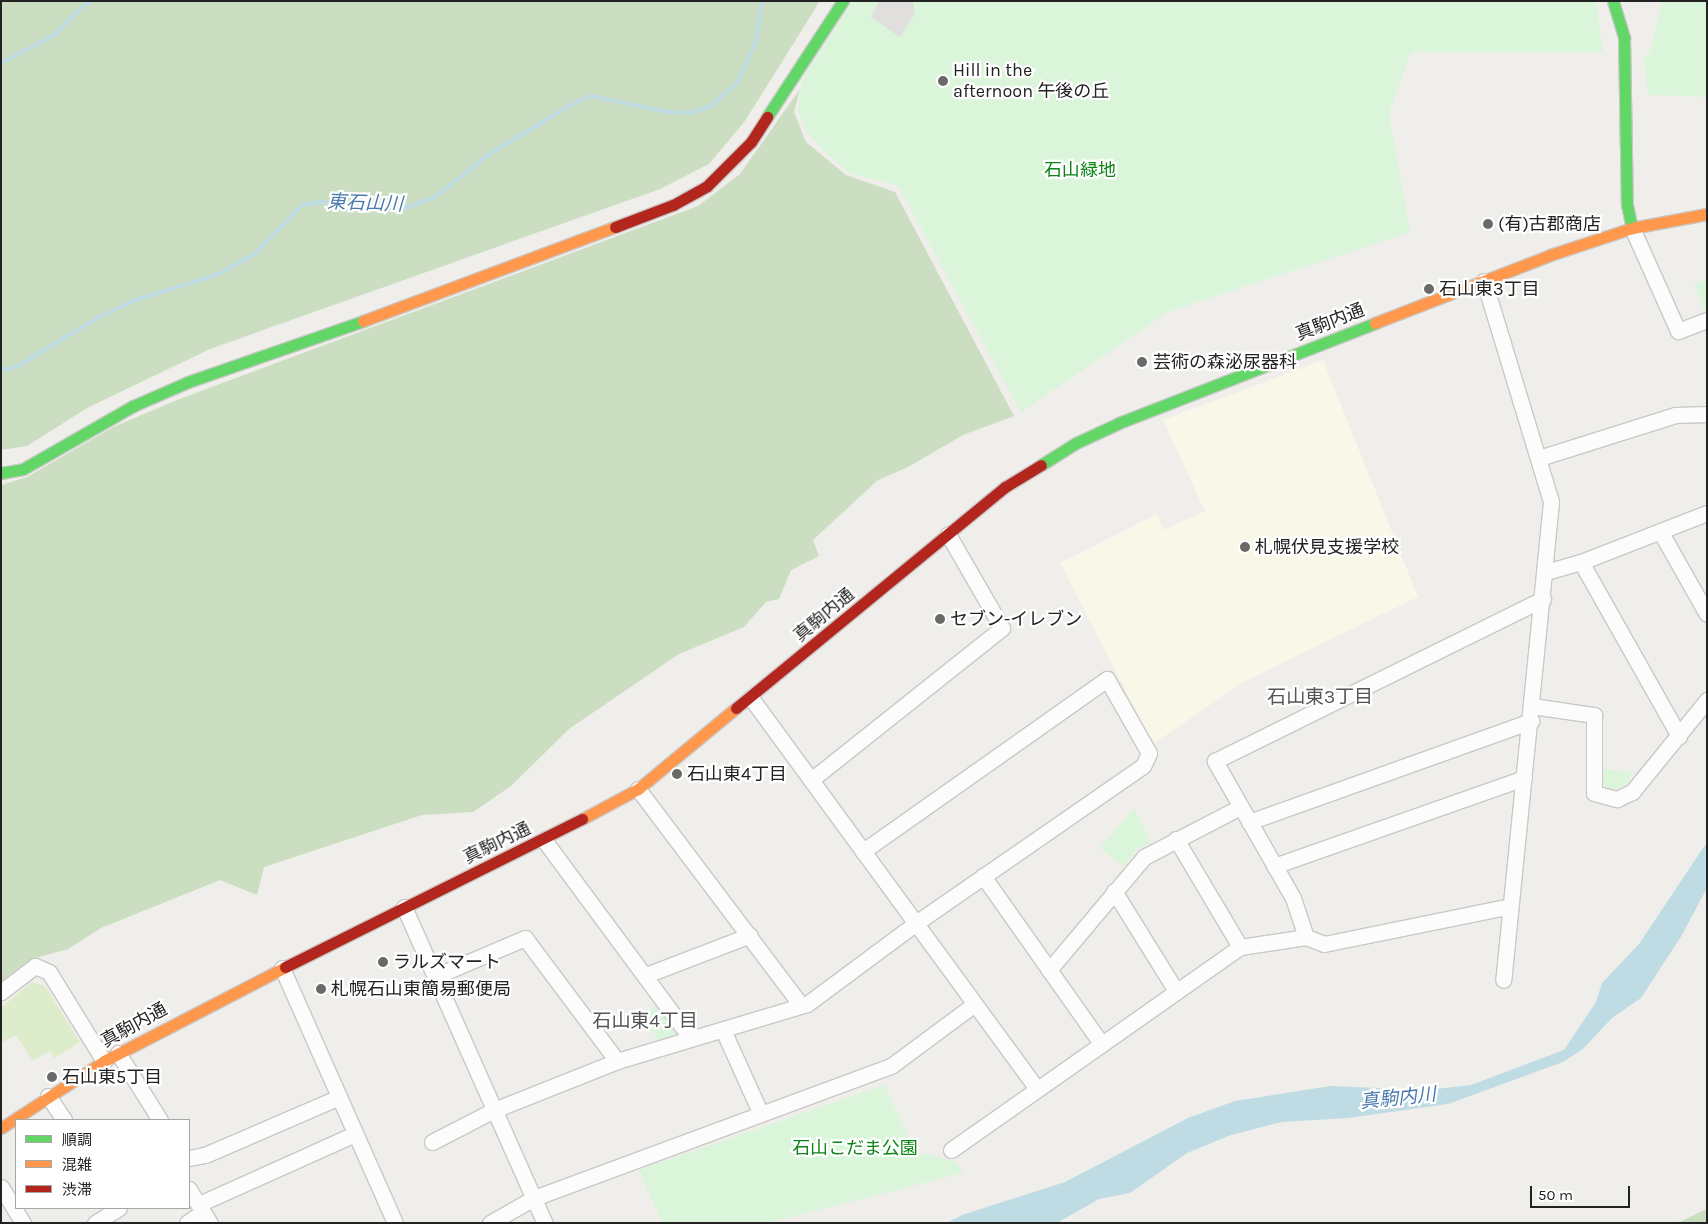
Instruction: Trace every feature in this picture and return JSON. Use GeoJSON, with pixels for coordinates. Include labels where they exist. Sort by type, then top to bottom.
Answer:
{"type":"FeatureCollection","features":[{"type":"Feature","properties":{"kind":"main road"},"geometry":{"type":"LineString","coordinates":[[1,473],[23,469],[133,406],[188,382],[470,283],[673,204],[707,186],[751,142],[843,1]]}},
{"type":"Feature","properties":{"kind":"main road"},"geometry":{"type":"LineString","coordinates":[[1613,1],[1624,38],[1627,205],[1632,228]]}},
{"type":"Feature","properties":{"kind":"main road","name":"真駒内通"},"geometry":{"type":"LineString","coordinates":[[1,1128],[48,1096],[118,1053],[404,907],[544,840],[638,789],[751,698],[1005,487],[1036,466],[1110,427],[1550,255],[1632,228],[1705,218]]}},
{"type":"Feature","properties":{"kind":"street"},"geometry":{"type":"LineString","coordinates":[[1632,228],[1678,331],[1707,320]]}},
{"type":"Feature","properties":{"kind":"street"},"geometry":{"type":"LineString","coordinates":[[1484,281],[1551,502],[1546,572],[1503,980]]}},
{"type":"Feature","properties":{"kind":"street"},"geometry":{"type":"LineString","coordinates":[[1539,458],[1675,416],[1707,414]]}},
{"type":"Feature","properties":{"kind":"street"},"geometry":{"type":"LineString","coordinates":[[1546,572],[1581,562],[1707,513]]}},
{"type":"Feature","properties":{"kind":"street"},"geometry":{"type":"LineString","coordinates":[[1660,531],[1707,614]]}},
{"type":"Feature","properties":{"kind":"street"},"geometry":{"type":"LineString","coordinates":[[811,780],[1002,628],[948,534]]}},
{"type":"Feature","properties":{"kind":"street"},"geometry":{"type":"LineString","coordinates":[[1581,562],[1679,736]]}},
{"type":"Feature","properties":{"kind":"street"},"geometry":{"type":"LineString","coordinates":[[1306,937],[1293,898],[1215,761],[1543,599]]}},
{"type":"Feature","properties":{"kind":"street"},"geometry":{"type":"LineString","coordinates":[[432,1142],[494,1110],[617,1061],[723,1030],[800,1004],[807,1004],[916,923],[1143,766],[1149,753],[1107,679],[863,851]]}},
{"type":"Feature","properties":{"kind":"street"},"geometry":{"type":"LineString","coordinates":[[751,698],[916,923],[973,1005],[1037,1089]]}},
{"type":"Feature","properties":{"kind":"street"},"geometry":{"type":"LineString","coordinates":[[1532,706],[1594,715],[1592,785],[1594,793],[1606,798],[1624,798],[1632,792],[1707,700]]}},
{"type":"Feature","properties":{"kind":"street"},"geometry":{"type":"LineString","coordinates":[[1249,822],[1531,721]]}},
{"type":"Feature","properties":{"kind":"street"},"geometry":{"type":"LineString","coordinates":[[1274,866],[1524,778]]}},
{"type":"Feature","properties":{"kind":"street"},"geometry":{"type":"LineString","coordinates":[[638,789],[750,935],[800,1004]]}},
{"type":"Feature","properties":{"kind":"street"},"geometry":{"type":"LineString","coordinates":[[1049,970],[1144,857],[1240,807]]}},
{"type":"Feature","properties":{"kind":"street"},"geometry":{"type":"LineString","coordinates":[[1176,839],[1240,947]]}},
{"type":"Feature","properties":{"kind":"street"},"geometry":{"type":"LineString","coordinates":[[544,840],[646,975],[691,1039]]}},
{"type":"Feature","properties":{"kind":"street"},"geometry":{"type":"LineString","coordinates":[[984,876],[1101,1043]]}},
{"type":"Feature","properties":{"kind":"street"},"geometry":{"type":"LineString","coordinates":[[1114,891],[1176,991]]}},
{"type":"Feature","properties":{"kind":"street"},"geometry":{"type":"LineString","coordinates":[[951,1150],[1240,947],[1306,937],[1324,944],[1510,906]]}},
{"type":"Feature","properties":{"kind":"street"},"geometry":{"type":"LineString","coordinates":[[404,907],[545,1223]]}},
{"type":"Feature","properties":{"kind":"street"},"geometry":{"type":"LineString","coordinates":[[646,975],[750,935]]}},
{"type":"Feature","properties":{"kind":"street"},"geometry":{"type":"LineString","coordinates":[[436,976],[525,938],[617,1061]]}},
{"type":"Feature","properties":{"kind":"street"},"geometry":{"type":"LineString","coordinates":[[1,992],[35,966],[49,972],[104,1061]]}},
{"type":"Feature","properties":{"kind":"street"},"geometry":{"type":"LineString","coordinates":[[282,968],[356,1134],[392,1222]]}},
{"type":"Feature","properties":{"kind":"street"},"geometry":{"type":"LineString","coordinates":[[490,1223],[534,1198],[891,1066],[973,1005]]}},
{"type":"Feature","properties":{"kind":"street"},"geometry":{"type":"LineString","coordinates":[[723,1030],[761,1114]]}},
{"type":"Feature","properties":{"kind":"street"},"geometry":{"type":"LineString","coordinates":[[118,1053],[159,1119]]}},
{"type":"Feature","properties":{"kind":"street"},"geometry":{"type":"LineString","coordinates":[[48,1096],[63,1119]]}},
{"type":"Feature","properties":{"kind":"street"},"geometry":{"type":"LineString","coordinates":[[190,1158],[205,1155],[339,1097]]}},
{"type":"Feature","properties":{"kind":"street"},"geometry":{"type":"LineString","coordinates":[[187,1223],[356,1134]]}},
{"type":"Feature","properties":{"kind":"street"},"geometry":{"type":"LineString","coordinates":[[1,1187],[22,1223]]}},
{"type":"Feature","properties":{"kind":"street"},"geometry":{"type":"LineString","coordinates":[[190,1190],[204,1213]]}},
{"type":"Feature","properties":{"kind":"street"},"geometry":{"type":"LineString","coordinates":[[95,1223],[117,1209]]}},
{"type":"Feature","properties":{"kind":"shaded area"},"geometry":{"type":"Polygon","coordinates":[[[879,1],[913,1],[915,13],[900,37],[871,17],[879,1]]]}},
{"type":"Feature","properties":{"kind":"shaded area","name":"札幌伏見支援学校"},"geometry":{"type":"Polygon","coordinates":[[[1323,360],[1418,597],[1245,681],[1153,744],[1060,563],[1157,514],[1164,530],[1205,511],[1163,420],[1323,360]]]}},
{"type":"Feature","properties":{"kind":"green space"},"geometry":{"type":"Polygon","coordinates":[[[1,1],[820,1],[745,121],[709,164],[660,189],[210,349],[87,408],[27,446],[1,450],[1,1]]]}},
{"type":"Feature","properties":{"kind":"green space","name":"石山緑地"},"geometry":{"type":"Polygon","coordinates":[[[853,1],[1596,1],[1603,52],[1411,52],[1389,113],[1410,232],[1168,312],[1021,412],[898,186],[849,173],[824,151],[806,130],[798,112],[802,80],[853,1]]]}},
{"type":"Feature","properties":{"kind":"green space"},"geometry":{"type":"Polygon","coordinates":[[[1662,1],[1707,1],[1707,97],[1648,95],[1644,59],[1650,52],[1662,1]]]}},
{"type":"Feature","properties":{"kind":"green space"},"geometry":{"type":"Polygon","coordinates":[[[800,89],[794,112],[806,142],[846,175],[895,192],[1014,416],[963,435],[908,467],[878,480],[813,540],[819,556],[791,570],[779,599],[766,602],[744,627],[679,654],[569,729],[511,786],[473,812],[422,815],[264,867],[257,895],[220,880],[101,928],[68,949],[36,958],[1,984],[1,485],[27,477],[113,427],[177,400],[698,206],[740,174],[800,89]]]}},
{"type":"Feature","properties":{"kind":"green space"},"geometry":{"type":"Polygon","coordinates":[[[1707,279],[1707,309],[1704,310],[1694,284],[1707,279]]]}},
{"type":"Feature","properties":{"kind":"green space"},"geometry":{"type":"Polygon","coordinates":[[[1603,769],[1633,773],[1625,786],[1613,791],[1601,783],[1603,769]]]}},
{"type":"Feature","properties":{"kind":"green space"},"geometry":{"type":"Polygon","coordinates":[[[1134,808],[1151,842],[1136,850],[1124,867],[1100,848],[1134,808]]]}},
{"type":"Feature","properties":{"kind":"green space"},"geometry":{"type":"Polygon","coordinates":[[[32,982],[45,986],[80,1042],[54,1058],[50,1051],[33,1061],[16,1035],[1,1043],[1,1008],[32,982]]]}},
{"type":"Feature","properties":{"kind":"green space"},"geometry":{"type":"Polygon","coordinates":[[[656,1005],[678,1033],[659,1041],[641,1016],[656,1005]]]}},
{"type":"Feature","properties":{"kind":"green space","name":"石山こだま公園"},"geometry":{"type":"Polygon","coordinates":[[[884,1085],[916,1152],[955,1161],[963,1173],[767,1223],[663,1223],[638,1170],[884,1085]]]}},
{"type":"Feature","properties":{"kind":"green space"},"geometry":{"type":"Polygon","coordinates":[[[1707,1209],[1707,1223],[1677,1223],[1707,1209]]]}},
{"type":"Feature","properties":{"kind":"water","name":"真駒内川"},"geometry":{"type":"Polygon","coordinates":[[[1707,842],[1707,888],[1682,935],[1641,998],[1612,1018],[1583,1049],[1563,1062],[1448,1104],[1348,1118],[1282,1122],[1231,1135],[1187,1153],[1130,1193],[1099,1199],[1057,1223],[947,1223],[962,1215],[1065,1182],[1188,1118],[1235,1101],[1330,1086],[1427,1090],[1471,1085],[1564,1050],[1596,1002],[1602,983],[1639,944],[1707,842]]]}},
{"type":"Feature","properties":{"kind":"waterway"},"geometry":{"type":"LineString","coordinates":[[1,63],[54,35],[84,5],[93,1]]}},
{"type":"Feature","properties":{"kind":"waterway","name":"東石山川"},"geometry":{"type":"LineString","coordinates":[[1,370],[18,366],[97,318],[136,300],[216,275],[255,254],[302,205],[321,202],[405,208],[435,197],[491,153],[573,104],[591,96],[667,112],[692,113],[711,106],[737,83],[756,41],[762,1]]}},
{"type":"Feature","properties":{"kind":"traffic: fast"},"geometry":{"type":"LineString","coordinates":[[767,117],[843,1]]}},
{"type":"Feature","properties":{"kind":"traffic: fast"},"geometry":{"type":"LineString","coordinates":[[1613,1],[1624,38],[1627,205],[1632,228]]}},
{"type":"Feature","properties":{"kind":"traffic: fast"},"geometry":{"type":"LineString","coordinates":[[1,473],[23,469],[133,406],[188,382],[363,321]]}},
{"type":"Feature","properties":{"kind":"traffic: fast"},"geometry":{"type":"LineString","coordinates":[[1041,465],[1076,443],[1119,423],[1375,323]]}},
{"type":"Feature","properties":{"kind":"traffic: slow"},"geometry":{"type":"LineString","coordinates":[[1375,323],[1550,255],[1632,228],[1707,214]]}},
{"type":"Feature","properties":{"kind":"traffic: slow"},"geometry":{"type":"LineString","coordinates":[[363,321],[615,227]]}},
{"type":"Feature","properties":{"kind":"traffic: slow"},"geometry":{"type":"LineString","coordinates":[[582,819],[638,789],[736,708]]}},
{"type":"Feature","properties":{"kind":"traffic: slow"},"geometry":{"type":"LineString","coordinates":[[1,1128],[104,1061],[285,967]]}},
{"type":"Feature","properties":{"kind":"traffic: jam"},"geometry":{"type":"LineString","coordinates":[[615,227],[673,205],[707,186],[751,142],[767,117]]}},
{"type":"Feature","properties":{"kind":"traffic: jam"},"geometry":{"type":"LineString","coordinates":[[736,708],[1005,487],[1041,465]]}},
{"type":"Feature","properties":{"kind":"traffic: jam"},"geometry":{"type":"LineString","coordinates":[[285,967],[582,819]]}},
{"type":"Feature","properties":{"kind":"place","name":"Hill in the afternoon 午後の丘"},"geometry":{"type":"Point","coordinates":[943,81]}},
{"type":"Feature","properties":{"kind":"place","name":"(有)古郡商店"},"geometry":{"type":"Point","coordinates":[1488,224]}},
{"type":"Feature","properties":{"kind":"place","name":"石山東3丁目"},"geometry":{"type":"Point","coordinates":[1429,289]}},
{"type":"Feature","properties":{"kind":"place","name":"芸術の森泌尿器科"},"geometry":{"type":"Point","coordinates":[1142,362]}},
{"type":"Feature","properties":{"kind":"place","name":"札幌伏見支援学校"},"geometry":{"type":"Point","coordinates":[1245,547]}},
{"type":"Feature","properties":{"kind":"place","name":"セブン-イレブン"},"geometry":{"type":"Point","coordinates":[940,619]}},
{"type":"Feature","properties":{"kind":"place","name":"石山東4丁目"},"geometry":{"type":"Point","coordinates":[677,774]}},
{"type":"Feature","properties":{"kind":"place","name":"ラルズマート"},"geometry":{"type":"Point","coordinates":[383,962]}},
{"type":"Feature","properties":{"kind":"place","name":"札幌石山東簡易郵便局"},"geometry":{"type":"Point","coordinates":[321,989]}},
{"type":"Feature","properties":{"kind":"place","name":"石山東5丁目"},"geometry":{"type":"Point","coordinates":[52,1077]}},
{"type":"Feature","properties":{"kind":"district","name":"石山東3丁目"},"geometry":{"type":"Point","coordinates":[1320,698]}},
{"type":"Feature","properties":{"kind":"district","name":"石山東4丁目"},"geometry":{"type":"Point","coordinates":[645,1022]}}]}
